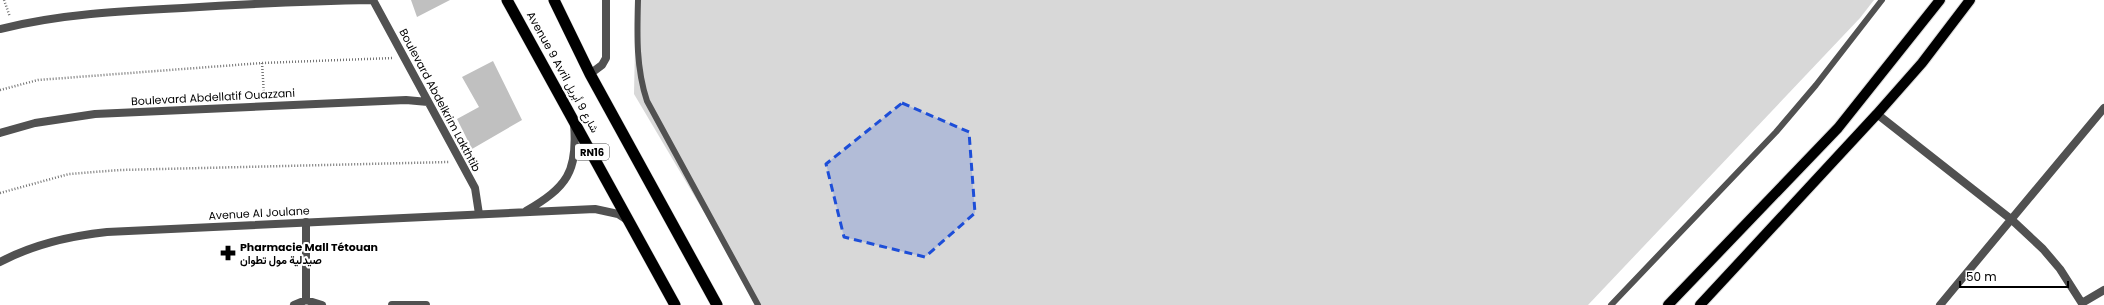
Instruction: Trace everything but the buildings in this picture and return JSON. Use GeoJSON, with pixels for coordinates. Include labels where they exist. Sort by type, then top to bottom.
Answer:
{"type":"FeatureCollection","features":[{"type":"Feature","properties":{"kind":"highway","name":"Avenue 9 Avril شارع 9 أبريل"},"geometry":{"type":"LineString","coordinates":[[507,0],[574,119],[675,305]]}},
{"type":"Feature","properties":{"kind":"highway","name":"Avenue 9 Avril شارع 9 أبريل"},"geometry":{"type":"LineString","coordinates":[[554,0],[590,74],[717,305]]}},
{"type":"Feature","properties":{"kind":"main road"},"geometry":{"type":"LineString","coordinates":[[1668,305],[1838,128],[1940,0]]}},
{"type":"Feature","properties":{"kind":"main road"},"geometry":{"type":"LineString","coordinates":[[1700,305],[1877,114],[1922,63],[1970,0]]}},
{"type":"Feature","properties":{"kind":"street"},"geometry":{"type":"LineString","coordinates":[[0,29],[108,11],[303,1],[373,0]]}},
{"type":"Feature","properties":{"kind":"street","name":"Boulevard Abdelkrim Lakthtib"},"geometry":{"type":"LineString","coordinates":[[373,0],[476,192],[479,214]]}},
{"type":"Feature","properties":{"kind":"street"},"geometry":{"type":"LineString","coordinates":[[590,74],[602,65],[606,58],[606,0]]}},
{"type":"Feature","properties":{"kind":"street","name":"Boulevard Abdellatif Ouazzani"},"geometry":{"type":"LineString","coordinates":[[0,133],[34,123],[95,114],[406,100],[428,102]]}},
{"type":"Feature","properties":{"kind":"street"},"geometry":{"type":"LineString","coordinates":[[1940,305],[2104,108]]}},
{"type":"Feature","properties":{"kind":"street"},"geometry":{"type":"LineString","coordinates":[[1877,114],[2012,220],[2043,249],[2060,269],[2082,304],[2104,290]]}},
{"type":"Feature","properties":{"kind":"street","name":"Avenue Al Joulane"},"geometry":{"type":"LineString","coordinates":[[524,212],[542,201],[564,182],[569,174],[576,150],[574,119]]}},
{"type":"Feature","properties":{"kind":"street","name":"Avenue Al Joulane"},"geometry":{"type":"LineString","coordinates":[[0,262],[38,245],[86,234],[594,209],[618,214],[630,221]]}},
{"type":"Feature","properties":{"kind":"street"},"geometry":{"type":"LineString","coordinates":[[306,222],[306,300]]}},
{"type":"Feature","properties":{"kind":"street"},"geometry":{"type":"LineString","coordinates":[[294,305],[306,300],[322,305]]}},
{"type":"Feature","properties":{"kind":"street"},"geometry":{"type":"LineString","coordinates":[[392,305],[426,305]]}},
{"type":"Feature","properties":{"kind":"lane"},"geometry":{"type":"LineString","coordinates":[[638,0],[637,55],[640,80],[647,101],[758,305]]}},
{"type":"Feature","properties":{"kind":"lane"},"geometry":{"type":"LineString","coordinates":[[1610,305],[1776,132],[1816,85],[1882,0]]}},
{"type":"Feature","properties":{"kind":"path"},"geometry":{"type":"LineString","coordinates":[[4,0],[12,26]]}},
{"type":"Feature","properties":{"kind":"path"},"geometry":{"type":"LineString","coordinates":[[0,90],[38,80],[262,63],[404,57]]}},
{"type":"Feature","properties":{"kind":"path"},"geometry":{"type":"LineString","coordinates":[[262,63],[264,106]]}},
{"type":"Feature","properties":{"kind":"path"},"geometry":{"type":"LineString","coordinates":[[0,192],[76,173],[461,162]]}},
{"type":"Feature","properties":{"kind":"highlighted area"},"geometry":{"type":"Polygon","coordinates":[[[902,103],[969,132],[975,213],[925,257],[844,237],[826,164],[902,103]]]}},
{"type":"Feature","properties":{"kind":"shaded area"},"geometry":{"type":"Polygon","coordinates":[[[636,0],[1874,0],[1860,18],[1588,305],[759,305],[634,94],[636,0]]]}},
{"type":"Feature","properties":{"kind":"place","name":"Pharmacie Mall Tétouan صيدلية مول تطوان"},"geometry":{"type":"Point","coordinates":[228,253]}}]}
